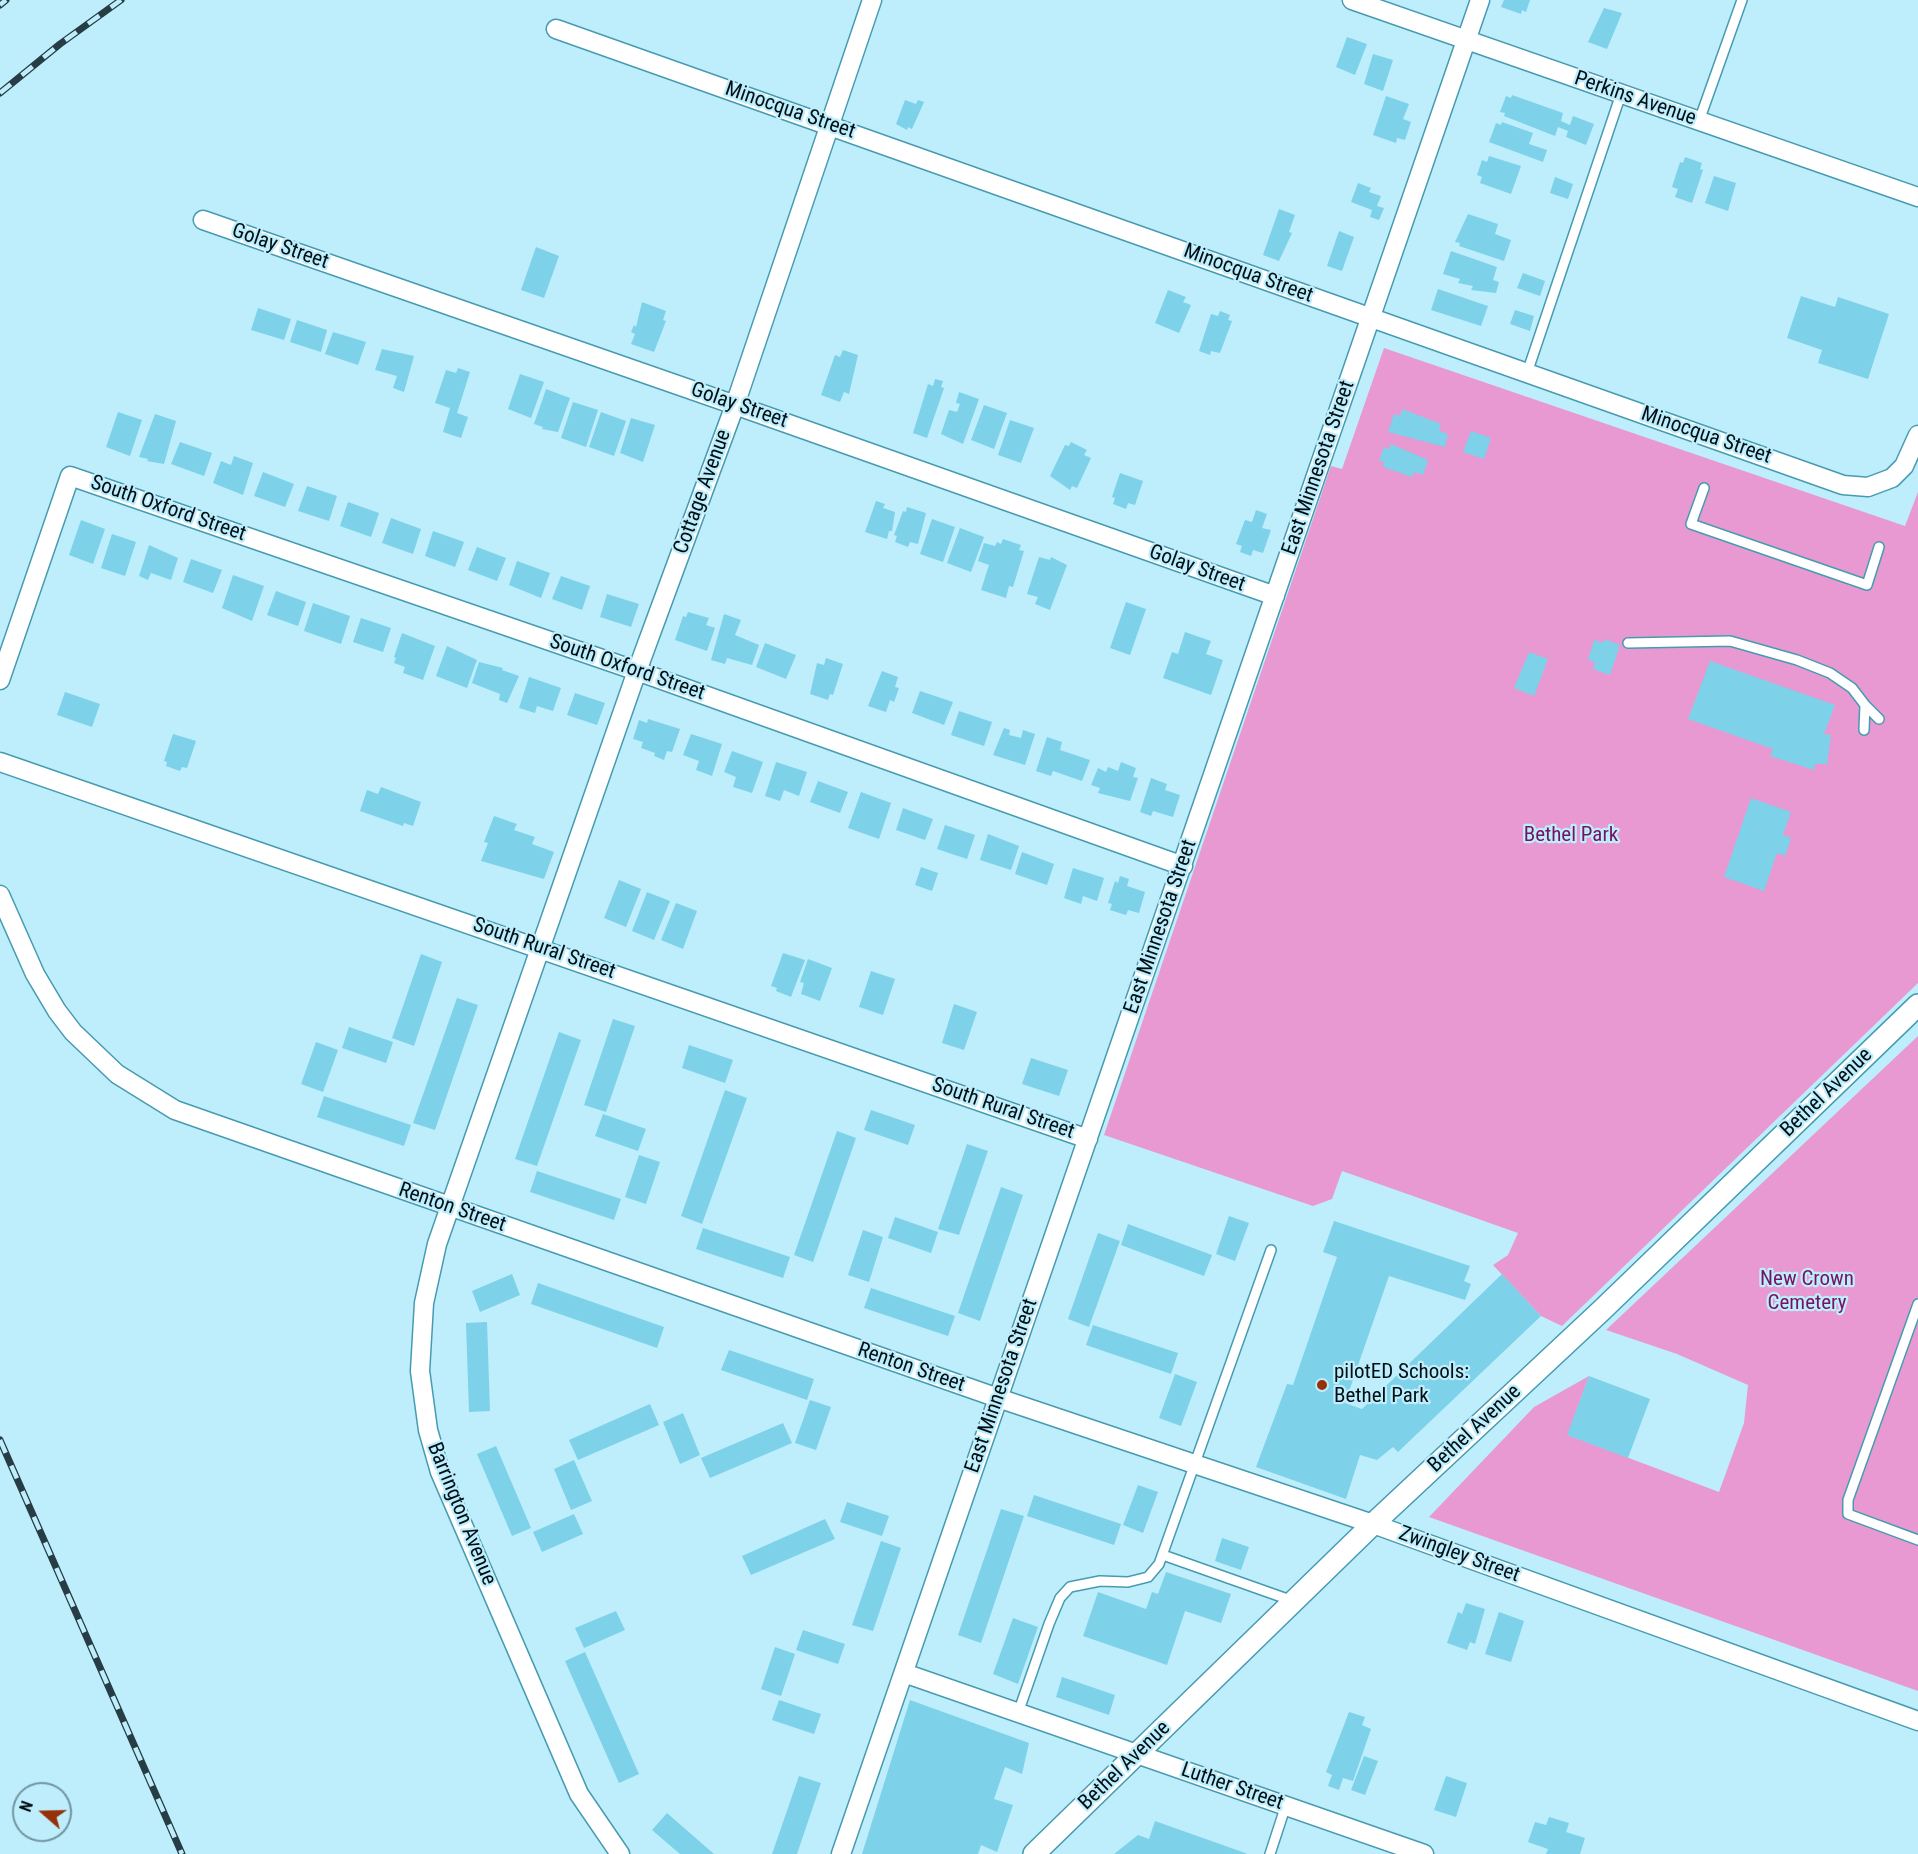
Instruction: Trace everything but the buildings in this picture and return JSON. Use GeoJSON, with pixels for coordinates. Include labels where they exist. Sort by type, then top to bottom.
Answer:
{"type":"FeatureCollection","features":[{"type":"Feature","properties":{"kind":"street","name":"Cottage Avenue"},"geometry":{"type":"LineString","coordinates":[[542,948],[637,671],[735,405],[872,0]]}},
{"type":"Feature","properties":{"kind":"street","name":"Perkins Avenue"},"geometry":{"type":"LineString","coordinates":[[1352,0],[1918,197]]}},
{"type":"Feature","properties":{"kind":"street","name":"East Minnesota Street"},"geometry":{"type":"LineString","coordinates":[[841,1854],[1480,0]]}},
{"type":"Feature","properties":{"kind":"street","name":"Minocqua Street"},"geometry":{"type":"LineString","coordinates":[[556,29],[1851,487],[1868,487],[1892,478],[1904,466],[1918,435]]}},
{"type":"Feature","properties":{"kind":"street","name":"Golay Street"},"geometry":{"type":"LineString","coordinates":[[203,220],[1275,596]]}},
{"type":"Feature","properties":{"kind":"street","name":"South Oxford Street"},"geometry":{"type":"LineString","coordinates":[[0,680],[70,476],[637,671],[1182,866]]}},
{"type":"Feature","properties":{"kind":"street","name":"South Rural Street"},"geometry":{"type":"LineString","coordinates":[[0,762],[1088,1139]]}},
{"type":"Feature","properties":{"kind":"street","name":"Renton Street"},"geometry":{"type":"LineString","coordinates":[[0,895],[35,974],[57,1011],[96,1057],[160,1103],[192,1117],[998,1398]]}},
{"type":"Feature","properties":{"kind":"street","name":"Barrington Avenue"},"geometry":{"type":"LineString","coordinates":[[542,948],[432,1260],[422,1320],[420,1371],[432,1447],[440,1472],[579,1794],[620,1854]]}},
{"type":"Feature","properties":{"kind":"street","name":"Bethel Avenue"},"geometry":{"type":"LineString","coordinates":[[1034,1854],[1373,1524],[1602,1310],[1918,1005]]}},
{"type":"Feature","properties":{"kind":"street","name":"Zwingley Street"},"geometry":{"type":"LineString","coordinates":[[998,1398],[1373,1524],[1918,1721]]}},
{"type":"Feature","properties":{"kind":"street","name":"Luther Street"},"geometry":{"type":"LineString","coordinates":[[904,1673],[1286,1805],[1402,1850],[1424,1854]]}},
{"type":"Feature","properties":{"kind":"lane"},"geometry":{"type":"LineString","coordinates":[[1699,121],[1742,0]]}},
{"type":"Feature","properties":{"kind":"lane"},"geometry":{"type":"LineString","coordinates":[[1527,373],[1622,94]]}},
{"type":"Feature","properties":{"kind":"lane"},"geometry":{"type":"LineString","coordinates":[[1704,488],[1691,524],[1867,585],[1879,547]]}},
{"type":"Feature","properties":{"kind":"lane"},"geometry":{"type":"LineString","coordinates":[[1628,643],[1730,641],[1797,660],[1830,673],[1852,688],[1879,719]]}},
{"type":"Feature","properties":{"kind":"lane"},"geometry":{"type":"LineString","coordinates":[[1864,730],[1865,705]]}},
{"type":"Feature","properties":{"kind":"lane"},"geometry":{"type":"LineString","coordinates":[[1018,1713],[1060,1598],[1071,1587],[1100,1581],[1128,1582],[1148,1577],[1159,1564],[1271,1250]]}},
{"type":"Feature","properties":{"kind":"lane"},"geometry":{"type":"LineString","coordinates":[[1918,1304],[1848,1500],[1848,1514],[1918,1540]]}},
{"type":"Feature","properties":{"kind":"lane"},"geometry":{"type":"LineString","coordinates":[[1163,1555],[1295,1602]]}},
{"type":"Feature","properties":{"kind":"lane"},"geometry":{"type":"LineString","coordinates":[[1270,1854],[1286,1805]]}},
{"type":"Feature","properties":{"kind":"green space","name":"Bethel Park"},"geometry":{"type":"Polygon","coordinates":[[[1384,348],[1905,526],[1918,492],[1918,983],[1562,1326],[1541,1316],[1493,1265],[1508,1255],[1518,1233],[1342,1171],[1332,1199],[1313,1206],[1104,1135],[1331,466],[1342,469],[1384,348]]]}},
{"type":"Feature","properties":{"kind":"green space","name":"New Crown Cemetery"},"geometry":{"type":"Polygon","coordinates":[[[1918,1036],[1918,1691],[1429,1517],[1534,1407],[1589,1376],[1568,1435],[1719,1492],[1744,1423],[1748,1385],[1677,1354],[1606,1330],[1918,1036]]]}},
{"type":"Feature","properties":{"kind":"railway"},"geometry":{"type":"LineString","coordinates":[[0,5],[6,0]]}},
{"type":"Feature","properties":{"kind":"railway"},"geometry":{"type":"LineString","coordinates":[[0,93],[60,44],[121,0]]}},
{"type":"Feature","properties":{"kind":"railway"},"geometry":{"type":"LineString","coordinates":[[0,1440],[182,1854]]}},
{"type":"Feature","properties":{"kind":"place","name":"pilotED Schools: Bethel Park"},"geometry":{"type":"Point","coordinates":[1322,1385]}}]}
